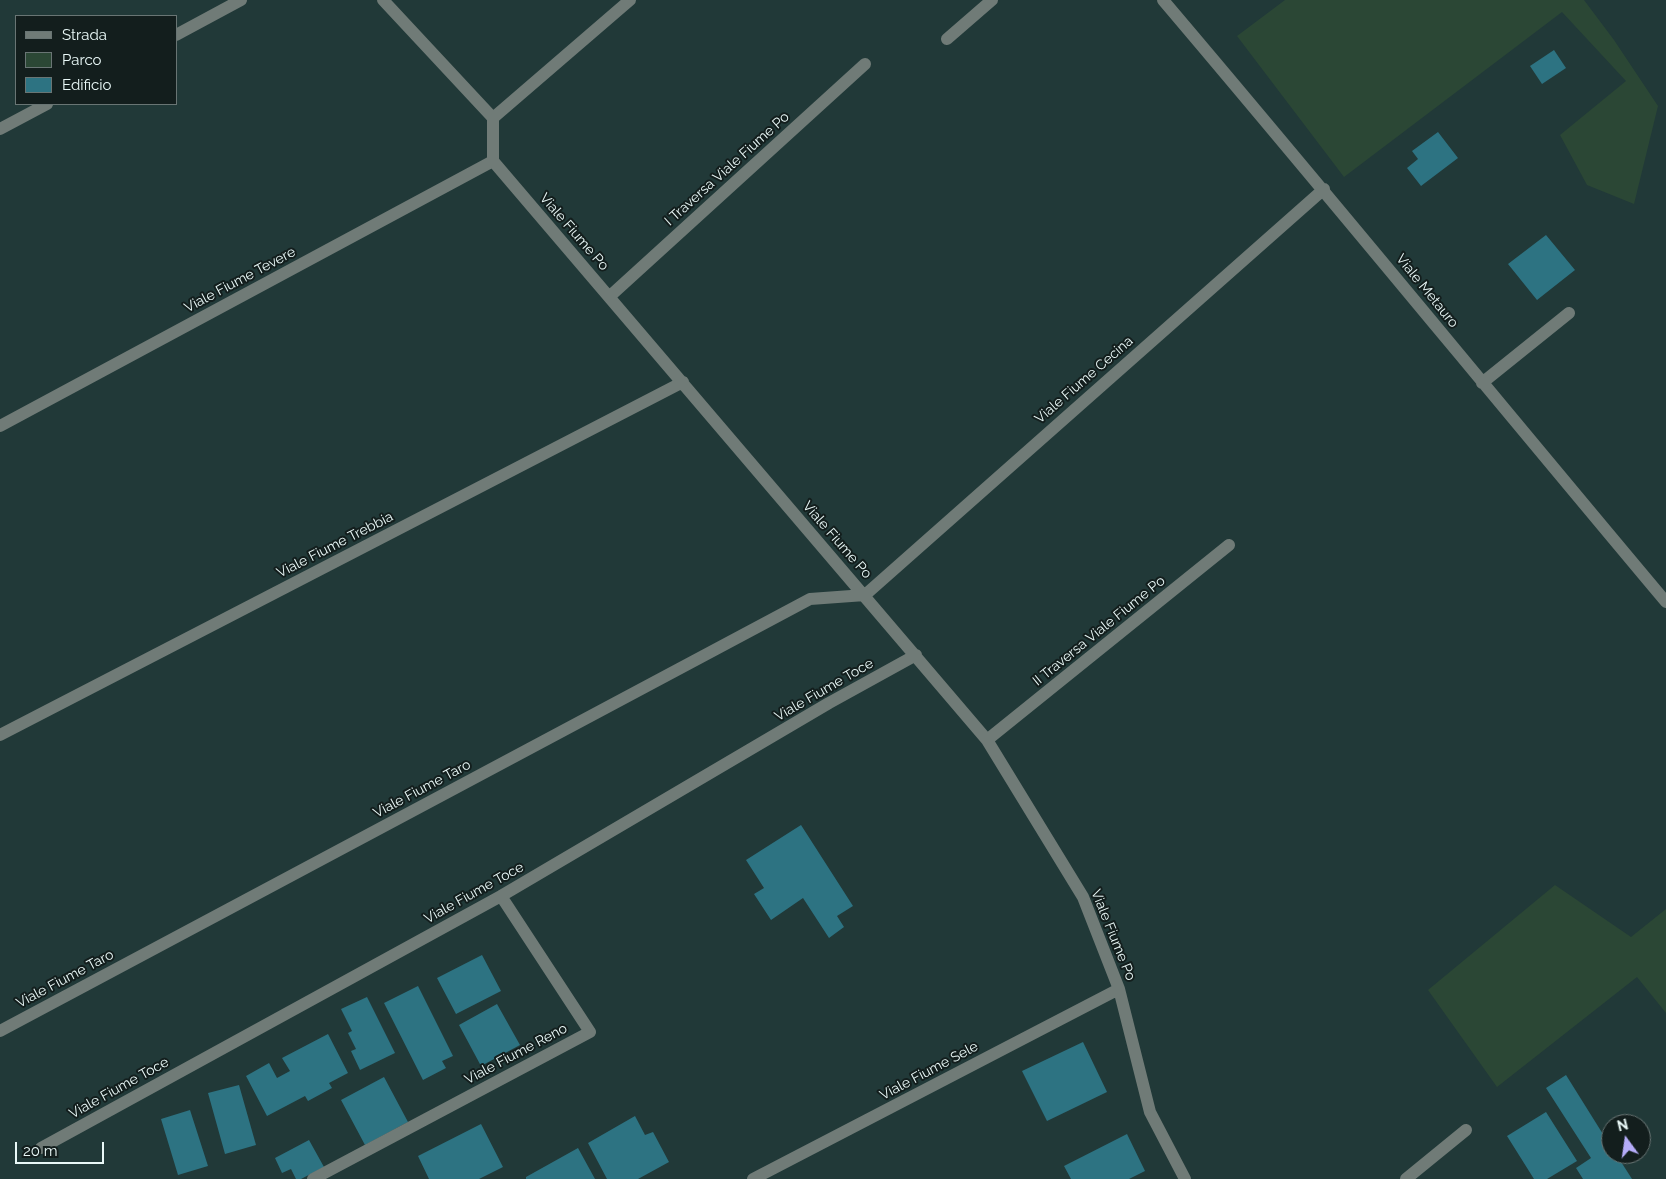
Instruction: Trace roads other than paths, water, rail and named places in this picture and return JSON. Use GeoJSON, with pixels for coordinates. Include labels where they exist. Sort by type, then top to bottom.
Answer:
{"type":"FeatureCollection","features":[{"type":"Feature","properties":{"kind":"street"},"geometry":{"type":"LineString","coordinates":[[178,34],[241,0]]}},
{"type":"Feature","properties":{"kind":"street"},"geometry":{"type":"LineString","coordinates":[[383,0],[492,118],[493,161]]}},
{"type":"Feature","properties":{"kind":"street"},"geometry":{"type":"LineString","coordinates":[[492,118],[630,0]]}},
{"type":"Feature","properties":{"kind":"street"},"geometry":{"type":"LineString","coordinates":[[947,39],[992,0]]}},
{"type":"Feature","properties":{"kind":"street","name":"Viale Metauro"},"geometry":{"type":"LineString","coordinates":[[1163,0],[1324,189],[1482,383],[1666,602]]}},
{"type":"Feature","properties":{"kind":"street","name":"I Traversa Viale Fiume Po"},"geometry":{"type":"LineString","coordinates":[[609,296],[865,64]]}},
{"type":"Feature","properties":{"kind":"street"},"geometry":{"type":"LineString","coordinates":[[0,129],[45,105]]}},
{"type":"Feature","properties":{"kind":"street","name":"Viale Fiume Po"},"geometry":{"type":"LineString","coordinates":[[493,161],[987,740],[1083,897],[1119,989],[1150,1112],[1185,1179]]}},
{"type":"Feature","properties":{"kind":"street","name":"Viale Fiume Tevere"},"geometry":{"type":"LineString","coordinates":[[0,426],[493,161]]}},
{"type":"Feature","properties":{"kind":"street","name":"Viale Fiume Cecina"},"geometry":{"type":"LineString","coordinates":[[865,595],[1324,189]]}},
{"type":"Feature","properties":{"kind":"street"},"geometry":{"type":"LineString","coordinates":[[1482,383],[1569,313]]}},
{"type":"Feature","properties":{"kind":"street","name":"Viale Fiume Trebbia"},"geometry":{"type":"LineString","coordinates":[[0,735],[683,382]]}},
{"type":"Feature","properties":{"kind":"street","name":"II Traversa Viale Fiume Po"},"geometry":{"type":"LineString","coordinates":[[987,740],[1229,545]]}},
{"type":"Feature","properties":{"kind":"street","name":"Viale Fiume Taro"},"geometry":{"type":"LineString","coordinates":[[0,1031],[810,599],[865,595]]}},
{"type":"Feature","properties":{"kind":"street","name":"Viale Fiume Toce"},"geometry":{"type":"LineString","coordinates":[[41,1148],[501,896],[821,708],[916,655]]}},
{"type":"Feature","properties":{"kind":"street","name":"Viale Fiume Reno"},"geometry":{"type":"LineString","coordinates":[[313,1179],[590,1032],[501,896]]}},
{"type":"Feature","properties":{"kind":"street","name":"Viale Fiume Sele"},"geometry":{"type":"LineString","coordinates":[[753,1179],[1119,989]]}},
{"type":"Feature","properties":{"kind":"street"},"geometry":{"type":"LineString","coordinates":[[1406,1179],[1466,1130]]}}]}
